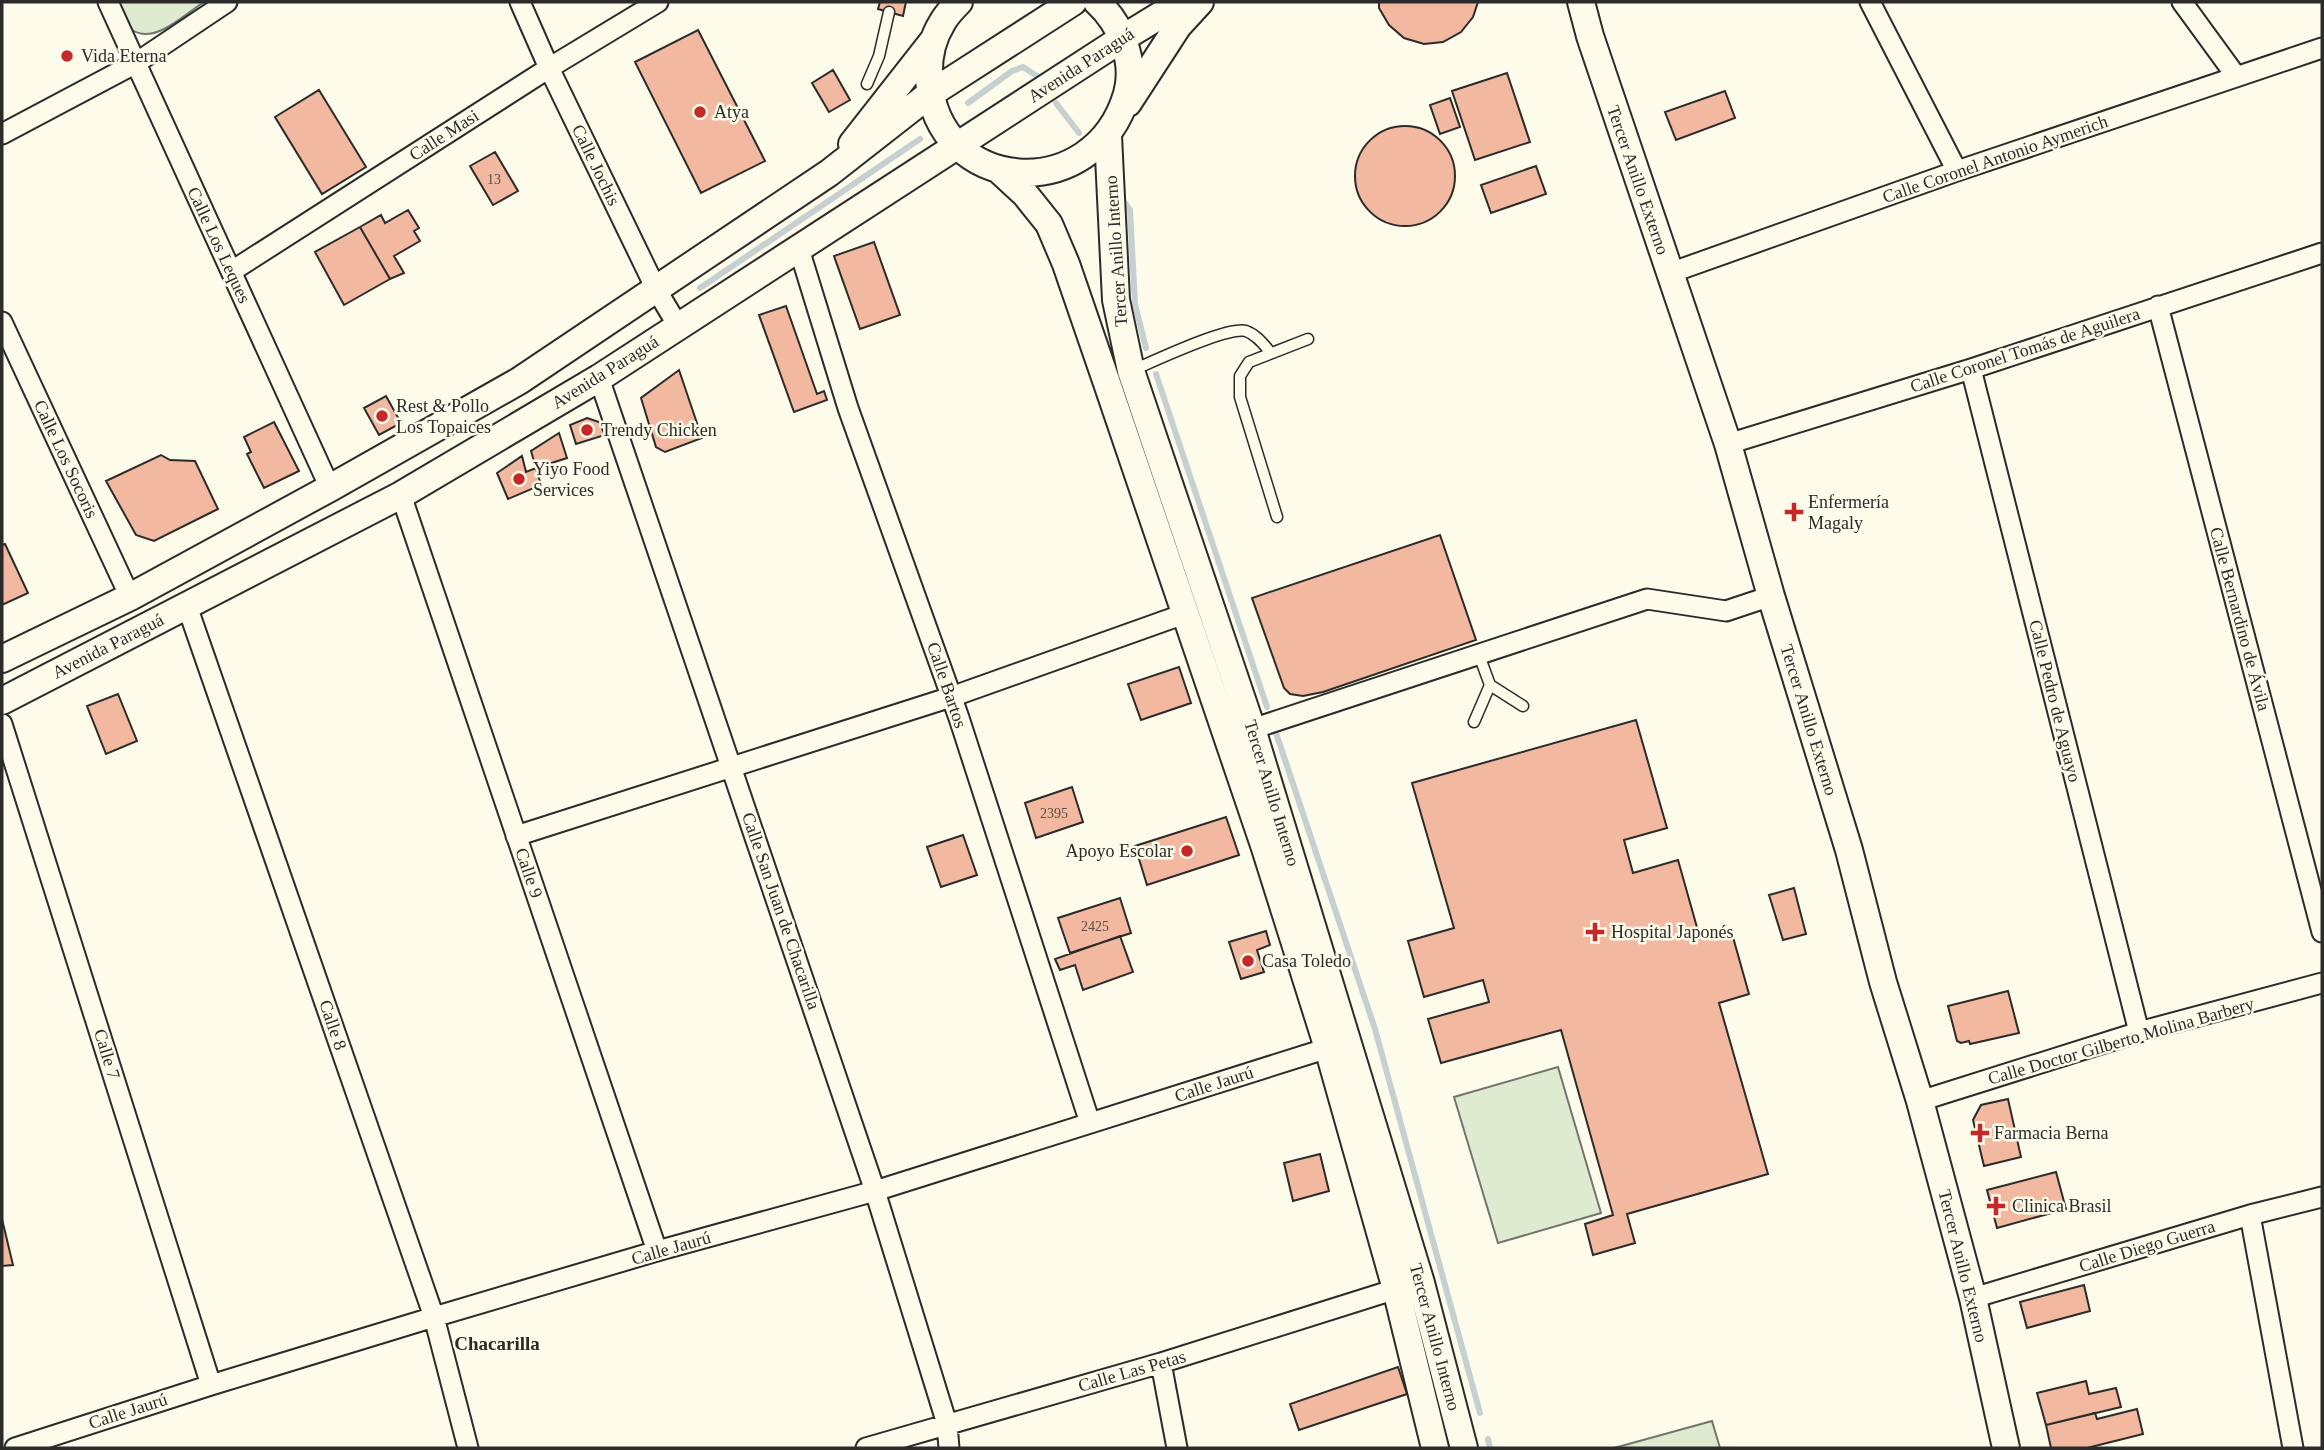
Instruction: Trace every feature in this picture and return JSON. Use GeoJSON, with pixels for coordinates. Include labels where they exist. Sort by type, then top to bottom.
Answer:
{"type":"FeatureCollection","features":[{"type":"Feature","properties":{"kind":"main road","name":"Avenida Paraguá"},"geometry":{"type":"LineString","coordinates":[[2,659],[130,597],[520,381],[830,173],[930,94],[1073,2]]}},
{"type":"Feature","properties":{"kind":"main road","name":"Tercer Anillo Interno"},"geometry":{"type":"LineString","coordinates":[[944,16],[928,67],[930,94],[940,122],[958,146],[986,165],[999,170],[1029,174],[1059,169],[1086,156],[1114,125],[1128,89],[1129,63],[1123,38],[1108,12],[1097,2]]}},
{"type":"Feature","properties":{"kind":"main road","name":"Avenida Paraguá"},"geometry":{"type":"LineString","coordinates":[[2,701],[401,495],[599,378],[1182,2]]}},
{"type":"Feature","properties":{"kind":"main road"},"geometry":{"type":"LineString","coordinates":[[1114,125],[1165,45],[1200,2]]}},
{"type":"Feature","properties":{"kind":"main road","name":"Tercer Anillo Externo"},"geometry":{"type":"LineString","coordinates":[[1581,2],[1590,36],[1728,444],[1771,596],[1849,850],[1883,982],[1920,1101],[1973,1298],[2006,1448]]}},
{"type":"Feature","properties":{"kind":"main road"},"geometry":{"type":"LineString","coordinates":[[830,173],[944,16]]}},
{"type":"Feature","properties":{"kind":"main road","name":"Tercer Anillo Interno"},"geometry":{"type":"LineString","coordinates":[[1114,125],[1116,300],[1131,372],[1252,729],[1421,1283],[1464,1448]]}},
{"type":"Feature","properties":{"kind":"main road","name":"Tercer Anillo Interno"},"geometry":{"type":"LineString","coordinates":[[999,170],[1025,194],[1049,224],[1066,264],[1149,506],[1265,848],[1324,1036],[1396,1289],[1435,1448]]}},
{"type":"Feature","properties":{"kind":"main road"},"geometry":{"type":"LineString","coordinates":[[1149,506],[1178,556],[1198,625],[1229,709],[1235,720],[1252,729],[1246,745],[1245,765],[1304,943],[1324,1036]]}},
{"type":"Feature","properties":{"kind":"main road"},"geometry":{"type":"LineString","coordinates":[[1328,975],[1334,1037],[1401,1263],[1396,1289],[1412,1308],[1448,1448]]}},
{"type":"Feature","properties":{"kind":"street","name":"Calle Los Leques"},"geometry":{"type":"LineString","coordinates":[[108,2],[330,488]]}},
{"type":"Feature","properties":{"kind":"street"},"geometry":{"type":"LineString","coordinates":[[2,134],[136,63],[228,2]]}},
{"type":"Feature","properties":{"kind":"street","name":"Calle Jochis"},"geometry":{"type":"LineString","coordinates":[[520,2],[656,289],[678,326]]}},
{"type":"Feature","properties":{"kind":"street","name":"Calle Masi"},"geometry":{"type":"LineString","coordinates":[[232,271],[549,68],[658,2]]}},
{"type":"Feature","properties":{"kind":"street"},"geometry":{"type":"LineString","coordinates":[[1870,2],[1957,171]]}},
{"type":"Feature","properties":{"kind":"street"},"geometry":{"type":"LineString","coordinates":[[2182,2],[2236,76]]}},
{"type":"Feature","properties":{"kind":"street","name":"Calle Coronel Antonio Aymerich"},"geometry":{"type":"LineString","coordinates":[[1670,273],[1957,171],[2322,48]]}},
{"type":"Feature","properties":{"kind":"street","name":"Calle Bartos"},"geometry":{"type":"LineString","coordinates":[[799,249],[848,408],[951,697],[1090,1123]]}},
{"type":"Feature","properties":{"kind":"street","name":"Calle Coronel Tomás de Aguilera"},"geometry":{"type":"LineString","coordinates":[[1728,444],[1971,369],[2322,253]]}},
{"type":"Feature","properties":{"kind":"street","name":"Calle Bernardino de Ávila"},"geometry":{"type":"LineString","coordinates":[[2158,306],[2322,932]]}},
{"type":"Feature","properties":{"kind":"street","name":"Calle Los Socoris"},"geometry":{"type":"LineString","coordinates":[[2,322],[130,597]]}},
{"type":"Feature","properties":{"kind":"street","name":"Calle Pedro de Aguayo"},"geometry":{"type":"LineString","coordinates":[[1971,369],[2139,1032]]}},
{"type":"Feature","properties":{"kind":"street","name":"Calle San Juan de Chacarilla"},"geometry":{"type":"LineString","coordinates":[[599,378],[875,1191],[947,1424],[948,1448]]}},
{"type":"Feature","properties":{"kind":"street","name":"Calle 9"},"geometry":{"type":"LineString","coordinates":[[401,495],[657,1251]]}},
{"type":"Feature","properties":{"kind":"street"},"geometry":{"type":"LineString","coordinates":[[1252,729],[1647,599],[1726,611],[1771,596]]}},
{"type":"Feature","properties":{"kind":"street","name":"Calle 8"},"geometry":{"type":"LineString","coordinates":[[187,606],[434,1317],[468,1448]]}},
{"type":"Feature","properties":{"kind":"street"},"geometry":{"type":"LineString","coordinates":[[516,836],[951,697],[1184,614]]}},
{"type":"Feature","properties":{"kind":"street","name":"Calle 7"},"geometry":{"type":"LineString","coordinates":[[2,724],[211,1385]]}},
{"type":"Feature","properties":{"kind":"street","name":"Calle Doctor Gilberto Molina Barbery"},"geometry":{"type":"LineString","coordinates":[[1920,1101],[2139,1032],[2322,983]]}},
{"type":"Feature","properties":{"kind":"street","name":"Calle Jaurú"},"geometry":{"type":"LineString","coordinates":[[15,1448],[434,1317],[657,1251],[875,1191],[1090,1123],[1324,1036]]}},
{"type":"Feature","properties":{"kind":"street","name":"Calle Diego Guerra"},"geometry":{"type":"LineString","coordinates":[[1973,1298],[2250,1215],[2322,1197]]}},
{"type":"Feature","properties":{"kind":"street"},"geometry":{"type":"LineString","coordinates":[[2250,1215],[2293,1448]]}},
{"type":"Feature","properties":{"kind":"street","name":"Calle Las Petas"},"geometry":{"type":"LineString","coordinates":[[866,1448],[1161,1363],[1396,1289]]}},
{"type":"Feature","properties":{"kind":"street"},"geometry":{"type":"LineString","coordinates":[[1161,1363],[1177,1448]]}},
{"type":"Feature","properties":{"kind":"lane"},"geometry":{"type":"LineString","coordinates":[[867,84],[879,56],[889,12]]}},
{"type":"Feature","properties":{"kind":"lane"},"geometry":{"type":"LineString","coordinates":[[1131,372],[1172,353],[1231,332],[1245,331],[1256,337],[1271,353]]}},
{"type":"Feature","properties":{"kind":"lane"},"geometry":{"type":"LineString","coordinates":[[1277,517],[1240,397],[1240,376],[1249,362],[1307,339]]}},
{"type":"Feature","properties":{"kind":"lane"},"geometry":{"type":"LineString","coordinates":[[1479,655],[1490,685],[1522,706]]}},
{"type":"Feature","properties":{"kind":"lane"},"geometry":{"type":"LineString","coordinates":[[1474,722],[1490,685]]}},
{"type":"Feature","properties":{"kind":"green space"},"geometry":{"type":"Polygon","coordinates":[[[118,2],[204,2],[160,31],[141,34],[132,30],[118,2]]]}},
{"type":"Feature","properties":{"kind":"green space"},"geometry":{"type":"Polygon","coordinates":[[[1558,1067],[1601,1213],[1498,1243],[1454,1097],[1558,1067]]]}},
{"type":"Feature","properties":{"kind":"green space"},"geometry":{"type":"Polygon","coordinates":[[[1712,1421],[1720,1448],[1614,1448],[1712,1421]]]}},
{"type":"Feature","properties":{"kind":"building"},"geometry":{"type":"Polygon","coordinates":[[[880,2],[906,2],[903,16],[878,9],[880,2]]]}},
{"type":"Feature","properties":{"kind":"building"},"geometry":{"type":"Polygon","coordinates":[[[1379,2],[1478,2],[1473,17],[1461,32],[1443,42],[1424,44],[1404,38],[1389,25],[1379,8],[1379,2]]]}},
{"type":"Feature","properties":{"kind":"building","name":"Atya"},"geometry":{"type":"Polygon","coordinates":[[[698,30],[765,161],[701,193],[635,62],[698,30]]]}},
{"type":"Feature","properties":{"kind":"building"},"geometry":{"type":"Polygon","coordinates":[[[833,70],[850,100],[829,112],[812,83],[833,70]]]}},
{"type":"Feature","properties":{"kind":"building"},"geometry":{"type":"Polygon","coordinates":[[[1507,73],[1530,142],[1475,160],[1452,91],[1507,73]]]}},
{"type":"Feature","properties":{"kind":"building"},"geometry":{"type":"Polygon","coordinates":[[[319,90],[366,167],[322,194],[275,117],[319,90]]]}},
{"type":"Feature","properties":{"kind":"building"},"geometry":{"type":"Polygon","coordinates":[[[1725,91],[1735,118],[1676,140],[1665,112],[1725,91]]]}},
{"type":"Feature","properties":{"kind":"building"},"geometry":{"type":"Polygon","coordinates":[[[1450,98],[1460,127],[1440,134],[1430,105],[1450,98]]]}},
{"type":"Feature","properties":{"kind":"building"},"geometry":{"type":"Polygon","coordinates":[[[1405,126],[1424,130],[1441,140],[1451,157],[1455,176],[1451,195],[1441,212],[1424,222],[1405,226],[1386,222],[1369,212],[1359,195],[1355,176],[1359,157],[1369,140],[1386,130],[1405,126]]]}},
{"type":"Feature","properties":{"kind":"building"},"geometry":{"type":"Polygon","coordinates":[[[495,152],[518,191],[493,205],[470,166],[495,152]]]}},
{"type":"Feature","properties":{"kind":"building"},"geometry":{"type":"Polygon","coordinates":[[[1536,166],[1546,194],[1491,213],[1481,185],[1536,166]]]}},
{"type":"Feature","properties":{"kind":"building"},"geometry":{"type":"Polygon","coordinates":[[[408,210],[419,228],[414,231],[420,241],[394,256],[404,273],[390,279],[360,227],[381,215],[385,223],[408,210]]]}},
{"type":"Feature","properties":{"kind":"building"},"geometry":{"type":"Polygon","coordinates":[[[360,227],[390,279],[344,305],[315,252],[360,227]]]}},
{"type":"Feature","properties":{"kind":"building"},"geometry":{"type":"Polygon","coordinates":[[[874,242],[900,315],[860,329],[834,256],[874,242]]]}},
{"type":"Feature","properties":{"kind":"building"},"geometry":{"type":"Polygon","coordinates":[[[786,306],[817,394],[824,391],[827,400],[794,412],[759,315],[786,306]]]}},
{"type":"Feature","properties":{"kind":"building"},"geometry":{"type":"Polygon","coordinates":[[[679,370],[702,438],[665,452],[656,447],[641,398],[679,370]]]}},
{"type":"Feature","properties":{"kind":"building","name":"Rest & Pollo Los Topaices"},"geometry":{"type":"Polygon","coordinates":[[[386,396],[401,423],[379,435],[364,408],[386,396]]]}},
{"type":"Feature","properties":{"kind":"building","name":"Trendy Chicken"},"geometry":{"type":"Polygon","coordinates":[[[587,418],[599,422],[605,435],[576,444],[570,425],[587,418]]]}},
{"type":"Feature","properties":{"kind":"building"},"geometry":{"type":"Polygon","coordinates":[[[274,422],[299,471],[264,488],[247,454],[251,452],[244,437],[274,422]]]}},
{"type":"Feature","properties":{"kind":"building"},"geometry":{"type":"Polygon","coordinates":[[[559,433],[567,458],[536,468],[531,451],[559,433]]]}},
{"type":"Feature","properties":{"kind":"building"},"geometry":{"type":"Polygon","coordinates":[[[161,455],[170,460],[195,461],[218,509],[154,541],[136,535],[106,481],[161,455]]]}},
{"type":"Feature","properties":{"kind":"building","name":"Yiyo Food Services"},"geometry":{"type":"Polygon","coordinates":[[[522,456],[526,472],[536,468],[541,485],[508,499],[497,473],[522,456]]]}},
{"type":"Feature","properties":{"kind":"building"},"geometry":{"type":"Polygon","coordinates":[[[1440,535],[1476,640],[1323,692],[1303,696],[1290,694],[1284,688],[1252,598],[1440,535]]]}},
{"type":"Feature","properties":{"kind":"building"},"geometry":{"type":"Polygon","coordinates":[[[5,544],[28,593],[2,605],[2,545],[5,544]]]}},
{"type":"Feature","properties":{"kind":"building"},"geometry":{"type":"Polygon","coordinates":[[[1179,667],[1191,703],[1141,720],[1128,684],[1179,667]]]}},
{"type":"Feature","properties":{"kind":"building"},"geometry":{"type":"Polygon","coordinates":[[[118,694],[137,741],[106,754],[87,706],[118,694]]]}},
{"type":"Feature","properties":{"kind":"building"},"geometry":{"type":"Polygon","coordinates":[[[1636,720],[1667,828],[1624,840],[1633,873],[1678,860],[1700,938],[1731,930],[1749,994],[1719,1003],[1768,1174],[1627,1214],[1635,1243],[1593,1255],[1585,1224],[1613,1215],[1561,1030],[1441,1063],[1428,1019],[1489,1002],[1483,980],[1424,997],[1408,941],[1454,928],[1412,783],[1636,720]]]}},
{"type":"Feature","properties":{"kind":"building"},"geometry":{"type":"Polygon","coordinates":[[[1072,787],[1083,822],[1036,838],[1025,803],[1072,787]]]}},
{"type":"Feature","properties":{"kind":"building","name":"Apoyo Escolar"},"geometry":{"type":"Polygon","coordinates":[[[1226,817],[1239,855],[1147,885],[1135,846],[1226,817]]]}},
{"type":"Feature","properties":{"kind":"building"},"geometry":{"type":"Polygon","coordinates":[[[963,835],[977,875],[941,887],[927,847],[963,835]]]}},
{"type":"Feature","properties":{"kind":"building"},"geometry":{"type":"Polygon","coordinates":[[[1794,888],[1806,934],[1783,940],[1769,895],[1794,888]]]}},
{"type":"Feature","properties":{"kind":"building"},"geometry":{"type":"Polygon","coordinates":[[[1120,898],[1131,933],[1070,953],[1058,918],[1120,898]]]}},
{"type":"Feature","properties":{"kind":"building","name":"Casa Toledo"},"geometry":{"type":"Polygon","coordinates":[[[1266,931],[1270,945],[1257,950],[1264,972],[1241,979],[1229,942],[1266,931]]]}},
{"type":"Feature","properties":{"kind":"building"},"geometry":{"type":"Polygon","coordinates":[[[1120,936],[1133,972],[1083,990],[1075,965],[1060,970],[1055,959],[1120,936]]]}},
{"type":"Feature","properties":{"kind":"building"},"geometry":{"type":"Polygon","coordinates":[[[2008,991],[2019,1033],[1970,1044],[1969,1041],[1957,1041],[1948,1006],[2008,991]]]}},
{"type":"Feature","properties":{"kind":"building"},"geometry":{"type":"Polygon","coordinates":[[[2008,1099],[2021,1157],[1984,1166],[1973,1120],[1981,1105],[2008,1099]]]}},
{"type":"Feature","properties":{"kind":"building"},"geometry":{"type":"Polygon","coordinates":[[[1320,1154],[1329,1191],[1293,1201],[1284,1163],[1320,1154]]]}},
{"type":"Feature","properties":{"kind":"building"},"geometry":{"type":"Polygon","coordinates":[[[2056,1172],[2066,1209],[1997,1228],[1987,1190],[2056,1172]]]}},
{"type":"Feature","properties":{"kind":"building"},"geometry":{"type":"Polygon","coordinates":[[[2,1219],[13,1265],[2,1266],[2,1219]]]}},
{"type":"Feature","properties":{"kind":"building"},"geometry":{"type":"Polygon","coordinates":[[[2084,1285],[2090,1311],[2027,1328],[2020,1302],[2084,1285]]]}},
{"type":"Feature","properties":{"kind":"building"},"geometry":{"type":"Polygon","coordinates":[[[1398,1367],[1407,1394],[1299,1430],[1290,1404],[1398,1367]]]}},
{"type":"Feature","properties":{"kind":"building"},"geometry":{"type":"Polygon","coordinates":[[[2086,1381],[2089,1394],[2116,1388],[2121,1407],[2046,1425],[2037,1393],[2086,1381]]]}},
{"type":"Feature","properties":{"kind":"building"},"geometry":{"type":"Polygon","coordinates":[[[2137,1409],[2143,1434],[2087,1448],[2051,1448],[2046,1425],[2095,1413],[2097,1419],[2137,1409]]]}},
{"type":"Feature","properties":{"kind":"waterway"},"geometry":{"type":"LineString","coordinates":[[968,103],[1012,71],[1023,67],[1037,76]]}},
{"type":"Feature","properties":{"kind":"waterway"},"geometry":{"type":"LineString","coordinates":[[1056,103],[1079,133]]}},
{"type":"Feature","properties":{"kind":"waterway"},"geometry":{"type":"LineString","coordinates":[[700,288],[920,139]]}},
{"type":"Feature","properties":{"kind":"waterway"},"geometry":{"type":"LineString","coordinates":[[1125,203],[1130,210],[1135,304],[1146,348]]}},
{"type":"Feature","properties":{"kind":"waterway"},"geometry":{"type":"LineString","coordinates":[[1156,374],[1267,707]]}},
{"type":"Feature","properties":{"kind":"waterway"},"geometry":{"type":"LineString","coordinates":[[1276,733],[1375,1029],[1480,1413]]}},
{"type":"Feature","properties":{"kind":"waterway"},"geometry":{"type":"LineString","coordinates":[[1488,1439],[1490,1448]]}},
{"type":"Feature","properties":{"kind":"place","name":"Vida Eterna"},"geometry":{"type":"Point","coordinates":[67,56]}},
{"type":"Feature","properties":{"kind":"place","name":"Atya"},"geometry":{"type":"Point","coordinates":[700,112]}},
{"type":"Feature","properties":{"kind":"place","name":"Rest & Pollo Los Topaices"},"geometry":{"type":"Point","coordinates":[382,416]}},
{"type":"Feature","properties":{"kind":"place","name":"Trendy Chicken"},"geometry":{"type":"Point","coordinates":[587,430]}},
{"type":"Feature","properties":{"kind":"place","name":"Yiyo Food Services"},"geometry":{"type":"Point","coordinates":[519,479]}},
{"type":"Feature","properties":{"kind":"place","name":"Enfermería Magaly"},"geometry":{"type":"Point","coordinates":[1794,512]}},
{"type":"Feature","properties":{"kind":"place","name":"Apoyo Escolar"},"geometry":{"type":"Point","coordinates":[1187,851]}},
{"type":"Feature","properties":{"kind":"place","name":"Hospital Japonés"},"geometry":{"type":"Point","coordinates":[1595,932]}},
{"type":"Feature","properties":{"kind":"place","name":"Casa Toledo"},"geometry":{"type":"Point","coordinates":[1248,961]}},
{"type":"Feature","properties":{"kind":"place","name":"Farmacia Berna"},"geometry":{"type":"Point","coordinates":[1980,1133]}},
{"type":"Feature","properties":{"kind":"place","name":"Clinica Brasil"},"geometry":{"type":"Point","coordinates":[1996,1206]}},
{"type":"Feature","properties":{"kind":"district","name":"Chacarilla"},"geometry":{"type":"Point","coordinates":[497,1343]}}]}
